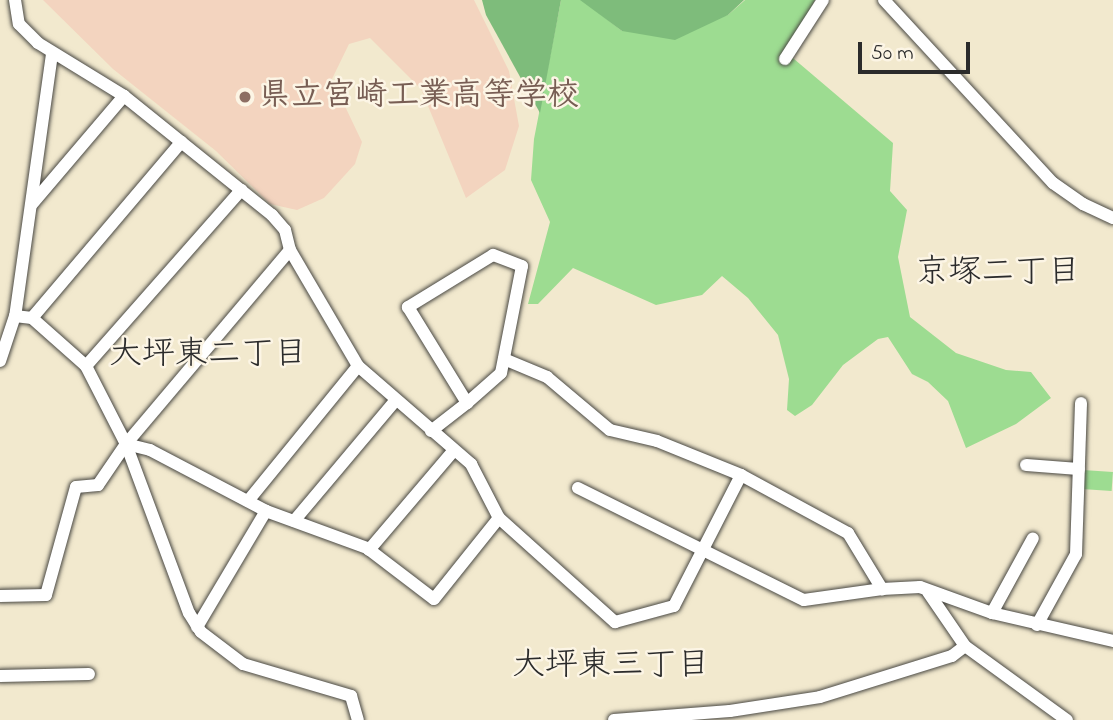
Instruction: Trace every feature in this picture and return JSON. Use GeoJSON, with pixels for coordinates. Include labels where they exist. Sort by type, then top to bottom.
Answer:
{"type":"FeatureCollection","features":[{"type":"Feature","properties":{"kind":"street"},"geometry":{"type":"LineString","coordinates":[[15,0],[19,24],[52,54],[124,96],[241,190],[285,230],[290,250],[358,366],[395,401],[471,464],[499,518],[615,621],[674,606],[741,475]]}},
{"type":"Feature","properties":{"kind":"street"},"geometry":{"type":"LineString","coordinates":[[785,59],[823,0]]}},
{"type":"Feature","properties":{"kind":"street"},"geometry":{"type":"LineString","coordinates":[[884,0],[1053,183],[1083,204],[1113,218]]}},
{"type":"Feature","properties":{"kind":"street"},"geometry":{"type":"LineString","coordinates":[[0,360],[15,316],[52,54]]}},
{"type":"Feature","properties":{"kind":"street"},"geometry":{"type":"LineString","coordinates":[[31,204],[124,96]]}},
{"type":"Feature","properties":{"kind":"street"},"geometry":{"type":"LineString","coordinates":[[32,318],[181,142]]}},
{"type":"Feature","properties":{"kind":"street"},"geometry":{"type":"LineString","coordinates":[[86,366],[241,190]]}},
{"type":"Feature","properties":{"kind":"street"},"geometry":{"type":"LineString","coordinates":[[0,596],[46,595],[71,495],[76,487],[98,485],[126,444],[290,250]]}},
{"type":"Feature","properties":{"kind":"street"},"geometry":{"type":"LineString","coordinates":[[431,431],[467,403],[501,373],[522,266],[493,255],[408,307],[467,403]]}},
{"type":"Feature","properties":{"kind":"street"},"geometry":{"type":"LineString","coordinates":[[15,316],[32,318],[86,366],[126,444],[198,627],[218,649],[243,664],[351,696],[358,720]]}},
{"type":"Feature","properties":{"kind":"street"},"geometry":{"type":"LineString","coordinates":[[504,359],[547,377],[610,430],[657,441],[741,475],[848,533],[882,589]]}},
{"type":"Feature","properties":{"kind":"street"},"geometry":{"type":"LineString","coordinates":[[248,501],[358,366]]}},
{"type":"Feature","properties":{"kind":"street"},"geometry":{"type":"LineString","coordinates":[[294,521],[395,401]]}},
{"type":"Feature","properties":{"kind":"street"},"geometry":{"type":"LineString","coordinates":[[1037,625],[1076,554],[1082,403]]}},
{"type":"Feature","properties":{"kind":"street"},"geometry":{"type":"LineString","coordinates":[[126,444],[150,450],[265,510],[369,551],[434,599],[499,518]]}},
{"type":"Feature","properties":{"kind":"street"},"geometry":{"type":"LineString","coordinates":[[369,551],[454,450]]}},
{"type":"Feature","properties":{"kind":"street"},"geometry":{"type":"LineString","coordinates":[[1026,465],[1079,469]]}},
{"type":"Feature","properties":{"kind":"street"},"geometry":{"type":"LineString","coordinates":[[578,488],[804,600],[882,589],[920,587],[992,614],[1113,641]]}},
{"type":"Feature","properties":{"kind":"street"},"geometry":{"type":"LineString","coordinates":[[198,627],[265,510]]}},
{"type":"Feature","properties":{"kind":"street"},"geometry":{"type":"LineString","coordinates":[[992,614],[1033,538]]}},
{"type":"Feature","properties":{"kind":"street"},"geometry":{"type":"LineString","coordinates":[[928,592],[965,646],[1067,720]]}},
{"type":"Feature","properties":{"kind":"street"},"geometry":{"type":"LineString","coordinates":[[614,720],[731,715],[860,687],[952,656],[965,646]]}},
{"type":"Feature","properties":{"kind":"street"},"geometry":{"type":"LineString","coordinates":[[0,676],[89,674]]}},
{"type":"Feature","properties":{"kind":"shaded area","name":"県立宮崎工業高等学校"},"geometry":{"type":"Polygon","coordinates":[[[43,0],[474,0],[509,71],[519,126],[505,170],[466,198],[421,89],[370,38],[349,44],[332,79],[362,142],[355,164],[324,198],[297,210],[270,204],[216,151],[113,69],[43,0]]]}},
{"type":"Feature","properties":{"kind":"green space"},"geometry":{"type":"Polygon","coordinates":[[[482,0],[561,0],[540,113],[486,15],[482,0]]]}},
{"type":"Feature","properties":{"kind":"green space"},"geometry":{"type":"Polygon","coordinates":[[[561,0],[582,0],[622,31],[728,15],[745,0],[815,0],[787,53],[893,143],[890,191],[907,210],[898,257],[910,317],[956,353],[1006,370],[1031,372],[1051,398],[1016,424],[966,448],[948,401],[928,382],[912,374],[888,337],[878,339],[843,365],[812,405],[795,416],[787,410],[789,379],[778,335],[748,298],[722,276],[702,295],[656,305],[573,268],[538,304],[528,304],[550,222],[531,180],[534,139],[561,0]]]}},
{"type":"Feature","properties":{"kind":"green space"},"geometry":{"type":"Polygon","coordinates":[[[580,0],[744,0],[728,15],[675,40],[622,31],[580,0]]]}},
{"type":"Feature","properties":{"kind":"green space"},"geometry":{"type":"Polygon","coordinates":[[[1083,470],[1113,472],[1112,491],[1082,489],[1083,470]]]}},
{"type":"Feature","properties":{"kind":"place","name":"県立宮崎工業高等学校"},"geometry":{"type":"Point","coordinates":[245,97]}},
{"type":"Feature","properties":{"kind":"district","name":"京塚二丁目"},"geometry":{"type":"Point","coordinates":[998,274]}},
{"type":"Feature","properties":{"kind":"district","name":"大坪東二丁目"},"geometry":{"type":"Point","coordinates":[208,356]}},
{"type":"Feature","properties":{"kind":"district","name":"大坪東三丁目"},"geometry":{"type":"Point","coordinates":[611,667]}}]}
